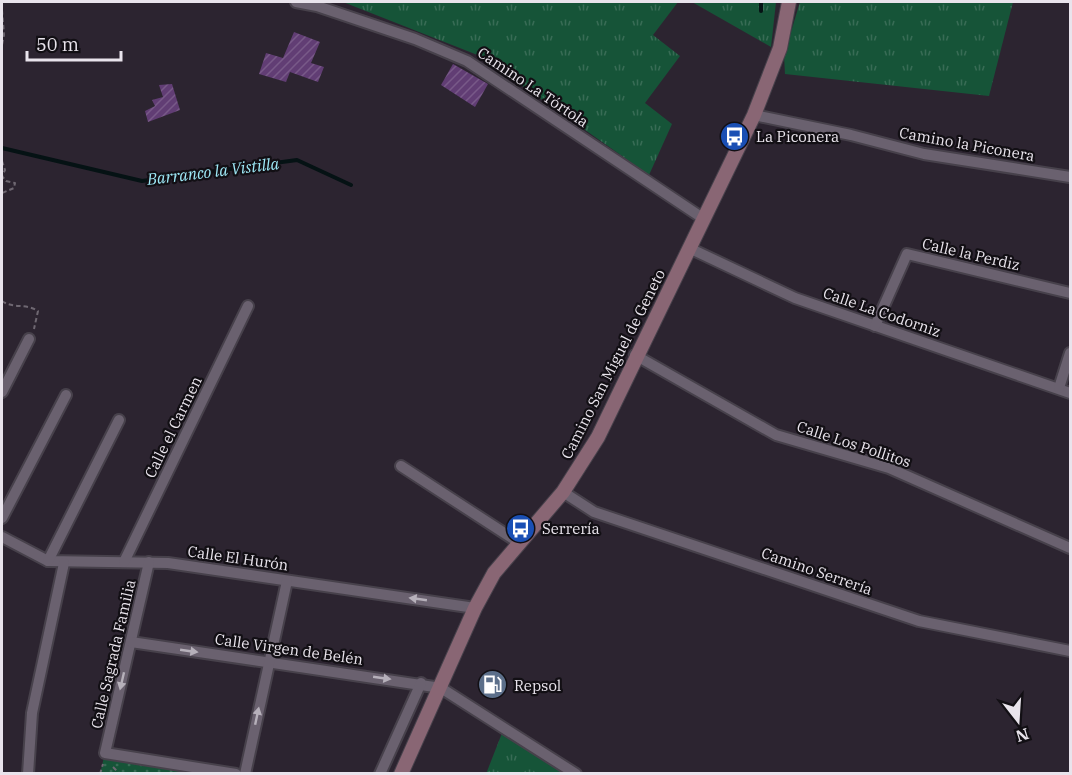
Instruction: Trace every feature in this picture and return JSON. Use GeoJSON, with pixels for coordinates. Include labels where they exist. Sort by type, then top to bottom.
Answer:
{"type":"FeatureCollection","features":[{"type":"Feature","properties":{"kind":"main road","name":"Camino San Miguel de Geneto"},"geometry":{"type":"LineString","coordinates":[[401,774],[475,608],[494,573],[518,542],[563,492],[598,437],[635,355],[754,115],[780,48],[789,2]]}},
{"type":"Feature","properties":{"kind":"street","name":"Camino La Tórtola"},"geometry":{"type":"LineString","coordinates":[[296,2],[317,6],[415,39],[467,61],[704,219]]}},
{"type":"Feature","properties":{"kind":"street","name":"Camino la Piconera"},"geometry":{"type":"LineString","coordinates":[[754,115],[851,135],[924,154],[1071,177]]}},
{"type":"Feature","properties":{"kind":"street","name":"Calle La Codorniz"},"geometry":{"type":"LineString","coordinates":[[689,248],[795,298],[1071,393]]}},
{"type":"Feature","properties":{"kind":"street","name":"Calle la Perdiz"},"geometry":{"type":"LineString","coordinates":[[874,326],[907,254],[1071,293]]}},
{"type":"Feature","properties":{"kind":"street","name":"Calle el Carmen"},"geometry":{"type":"LineString","coordinates":[[124,562],[248,306]]}},
{"type":"Feature","properties":{"kind":"street"},"geometry":{"type":"LineString","coordinates":[[2,392],[29,339]]}},
{"type":"Feature","properties":{"kind":"street"},"geometry":{"type":"LineString","coordinates":[[1059,388],[1071,353]]}},
{"type":"Feature","properties":{"kind":"street","name":"Calle Los Pollitos"},"geometry":{"type":"LineString","coordinates":[[635,355],[776,435],[889,468],[1071,548]]}},
{"type":"Feature","properties":{"kind":"street"},"geometry":{"type":"LineString","coordinates":[[2,518],[66,396]]}},
{"type":"Feature","properties":{"kind":"street"},"geometry":{"type":"LineString","coordinates":[[48,561],[119,420]]}},
{"type":"Feature","properties":{"kind":"street"},"geometry":{"type":"LineString","coordinates":[[400,466],[518,542]]}},
{"type":"Feature","properties":{"kind":"street","name":"Camino Serrería"},"geometry":{"type":"LineString","coordinates":[[563,492],[594,512],[919,621],[1071,651]]}},
{"type":"Feature","properties":{"kind":"street","name":"Calle El Hurón"},"geometry":{"type":"LineString","coordinates":[[2,537],[48,561],[64,563],[149,562],[475,608]]}},
{"type":"Feature","properties":{"kind":"street","name":"Calle Sagrada Familia"},"geometry":{"type":"LineString","coordinates":[[105,755],[149,562]]}},
{"type":"Feature","properties":{"kind":"street"},"geometry":{"type":"LineString","coordinates":[[28,774],[32,713],[64,563]]}},
{"type":"Feature","properties":{"kind":"street"},"geometry":{"type":"LineString","coordinates":[[245,774],[287,580]]}},
{"type":"Feature","properties":{"kind":"street","name":"Calle Virgen de Belén"},"geometry":{"type":"LineString","coordinates":[[131,642],[421,683],[441,688],[576,774]]}},
{"type":"Feature","properties":{"kind":"street"},"geometry":{"type":"LineString","coordinates":[[380,774],[421,683]]}},
{"type":"Feature","properties":{"kind":"street"},"geometry":{"type":"LineString","coordinates":[[105,755],[236,774]]}},
{"type":"Feature","properties":{"kind":"path"},"geometry":{"type":"LineString","coordinates":[[2,10],[4,35],[2,45]]}},
{"type":"Feature","properties":{"kind":"path"},"geometry":{"type":"LineString","coordinates":[[2,161],[5,170],[2,176],[6,181],[15,183],[14,188],[2,193]]}},
{"type":"Feature","properties":{"kind":"path"},"geometry":{"type":"LineString","coordinates":[[2,301],[7,305],[30,305],[38,311],[29,339]]}},
{"type":"Feature","properties":{"kind":"path"},"geometry":{"type":"LineString","coordinates":[[100,774],[105,755]]}},
{"type":"Feature","properties":{"kind":"green space"},"geometry":{"type":"Polygon","coordinates":[[[343,2],[678,2],[653,35],[680,56],[645,103],[672,124],[649,175],[480,56],[343,2]]]}},
{"type":"Feature","properties":{"kind":"green space"},"geometry":{"type":"Polygon","coordinates":[[[692,2],[776,2],[771,47],[692,2]]]}},
{"type":"Feature","properties":{"kind":"green space"},"geometry":{"type":"Polygon","coordinates":[[[800,2],[1013,2],[989,96],[785,74],[784,55],[800,2]]]}},
{"type":"Feature","properties":{"kind":"green space"},"geometry":{"type":"Polygon","coordinates":[[[504,728],[574,774],[486,774],[504,728]]]}},
{"type":"Feature","properties":{"kind":"green space"},"geometry":{"type":"Polygon","coordinates":[[[105,753],[236,774],[100,774],[105,753]]]}},
{"type":"Feature","properties":{"kind":"building"},"geometry":{"type":"Polygon","coordinates":[[[294,32],[320,42],[311,63],[324,67],[318,82],[290,72],[286,82],[259,74],[266,53],[283,58],[294,32]]]}},
{"type":"Feature","properties":{"kind":"building"},"geometry":{"type":"Polygon","coordinates":[[[453,64],[488,84],[475,107],[441,85],[453,64]]]}},
{"type":"Feature","properties":{"kind":"building"},"geometry":{"type":"Polygon","coordinates":[[[172,84],[180,110],[148,122],[145,111],[155,106],[152,100],[163,97],[159,85],[172,84]]]}},
{"type":"Feature","properties":{"kind":"waterway"},"geometry":{"type":"LineString","coordinates":[[761,2],[761,11]]}},
{"type":"Feature","properties":{"kind":"waterway","name":"Barranco la Vistilla"},"geometry":{"type":"LineString","coordinates":[[2,148],[142,181],[297,160],[351,185]]}},
{"type":"Feature","properties":{"kind":"place","name":"La Piconera"},"geometry":{"type":"Point","coordinates":[735,136]}},
{"type":"Feature","properties":{"kind":"place","name":"Serrería"},"geometry":{"type":"Point","coordinates":[521,528]}},
{"type":"Feature","properties":{"kind":"place","name":"Repsol"},"geometry":{"type":"Point","coordinates":[493,685]}}]}
